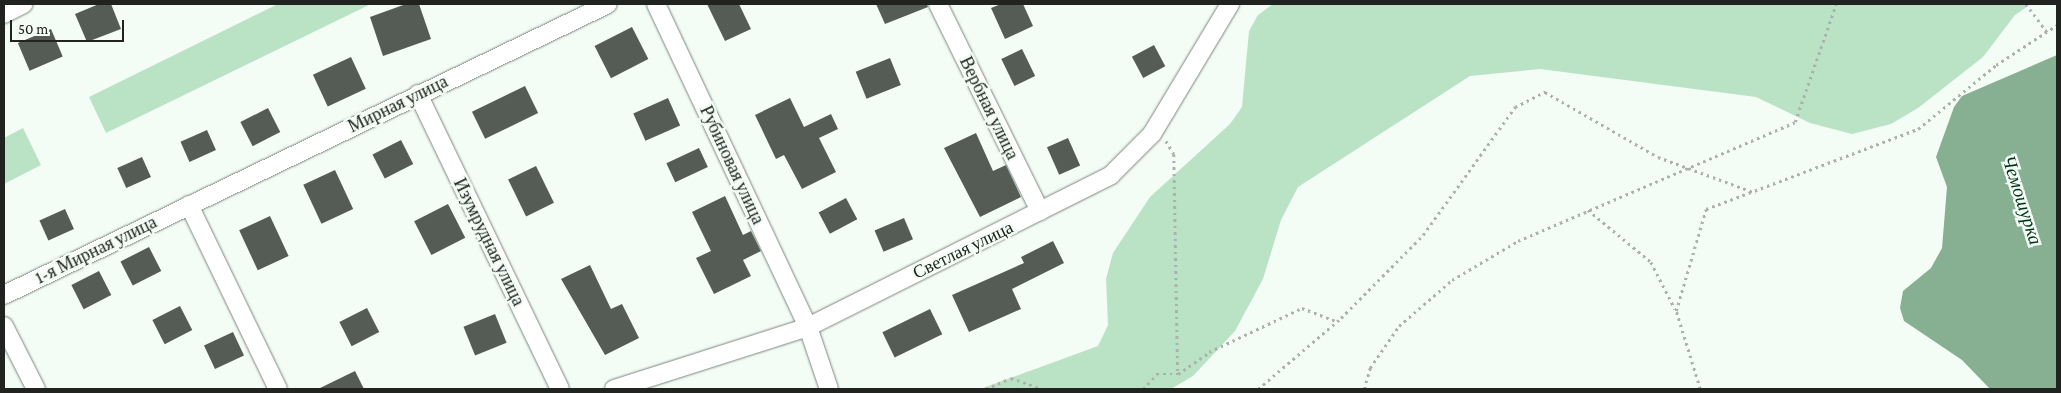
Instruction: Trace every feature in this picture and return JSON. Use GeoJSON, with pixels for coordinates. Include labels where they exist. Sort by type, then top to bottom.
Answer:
{"type":"FeatureCollection","features":[{"type":"Feature","properties":{"kind":"street"},"geometry":{"type":"LineString","coordinates":[[4,14],[24,4]]}},
{"type":"Feature","properties":{"kind":"street","name":"Мирная улица"},"geometry":{"type":"LineString","coordinates":[[189,205],[608,4]]}},
{"type":"Feature","properties":{"kind":"street","name":"Рубиновая улица"},"geometry":{"type":"LineString","coordinates":[[656,4],[808,327],[829,389]]}},
{"type":"Feature","properties":{"kind":"street","name":"Вербная улица"},"geometry":{"type":"LineString","coordinates":[[938,4],[1040,211]]}},
{"type":"Feature","properties":{"kind":"street","name":"Светлая улица"},"geometry":{"type":"LineString","coordinates":[[614,389],[808,327],[1111,175],[1157,126],[1229,4]]}},
{"type":"Feature","properties":{"kind":"street","name":"Изумрудная улица"},"geometry":{"type":"LineString","coordinates":[[418,94],[560,389]]}},
{"type":"Feature","properties":{"kind":"street"},"geometry":{"type":"LineString","coordinates":[[189,205],[278,389]]}},
{"type":"Feature","properties":{"kind":"street","name":"1-я Мирная улица"},"geometry":{"type":"LineString","coordinates":[[4,295],[189,205]]}},
{"type":"Feature","properties":{"kind":"street"},"geometry":{"type":"LineString","coordinates":[[4,326],[36,389]]}},
{"type":"Feature","properties":{"kind":"path"},"geometry":{"type":"LineString","coordinates":[[1364,389],[1370,368],[1399,326],[1452,280],[1518,241],[1795,122],[1836,4]]}},
{"type":"Feature","properties":{"kind":"path"},"geometry":{"type":"LineString","coordinates":[[2026,4],[2047,32]]}},
{"type":"Feature","properties":{"kind":"path"},"geometry":{"type":"LineString","coordinates":[[1676,311],[1706,209],[1756,193],[1918,130],[1996,65],[2057,25]]}},
{"type":"Feature","properties":{"kind":"path"},"geometry":{"type":"LineString","coordinates":[[1258,389],[1336,321],[1423,235],[1514,107],[1545,92],[1658,158],[1756,193]]}},
{"type":"Feature","properties":{"kind":"path"},"geometry":{"type":"LineString","coordinates":[[1157,126],[1174,154],[1178,374]]}},
{"type":"Feature","properties":{"kind":"path"},"geometry":{"type":"LineString","coordinates":[[1588,210],[1651,262],[1676,311],[1700,389]]}},
{"type":"Feature","properties":{"kind":"path"},"geometry":{"type":"LineString","coordinates":[[1143,389],[1157,374],[1178,374],[1210,352],[1302,308],[1336,321]]}},
{"type":"Feature","properties":{"kind":"path"},"geometry":{"type":"LineString","coordinates":[[986,389],[1011,378],[1042,389]]}},
{"type":"Feature","properties":{"kind":"shaded area"},"geometry":{"type":"Polygon","coordinates":[[[278,4],[371,4],[106,133],[89,97],[278,4]]]}},
{"type":"Feature","properties":{"kind":"shaded area"},"geometry":{"type":"Polygon","coordinates":[[[1273,4],[2031,4],[2015,15],[1983,57],[1918,108],[1891,124],[1852,134],[1810,123],[1756,97],[1540,69],[1470,76],[1298,187],[1281,220],[1263,279],[1235,331],[1193,376],[1171,389],[980,389],[1098,346],[1108,325],[1106,279],[1113,253],[1150,197],[1230,124],[1242,107],[1249,31],[1258,15],[1273,4]]]}},
{"type":"Feature","properties":{"kind":"shaded area"},"geometry":{"type":"Polygon","coordinates":[[[23,128],[41,165],[4,184],[4,138],[23,128]]]}},
{"type":"Feature","properties":{"kind":"water","name":"Чемошурка"},"geometry":{"type":"Polygon","coordinates":[[[2057,55],[2057,389],[1990,389],[1962,360],[1904,321],[1900,308],[1903,291],[1931,268],[1942,248],[1947,187],[1936,157],[1954,107],[1962,96],[2057,55]]]}},
{"type":"Feature","properties":{"kind":"building"},"geometry":{"type":"Polygon","coordinates":[[[99,4],[111,4],[121,29],[87,42],[75,14],[99,4]]]}},
{"type":"Feature","properties":{"kind":"building"},"geometry":{"type":"Polygon","coordinates":[[[406,4],[419,4],[431,39],[383,56],[370,17],[406,4]]]}},
{"type":"Feature","properties":{"kind":"building"},"geometry":{"type":"Polygon","coordinates":[[[707,4],[739,4],[751,29],[725,41],[707,4]]]}},
{"type":"Feature","properties":{"kind":"building"},"geometry":{"type":"Polygon","coordinates":[[[876,4],[927,4],[928,7],[885,24],[876,4]]]}},
{"type":"Feature","properties":{"kind":"building"},"geometry":{"type":"Polygon","coordinates":[[[1001,4],[1023,4],[1033,26],[1005,39],[991,8],[1001,4]]]}},
{"type":"Feature","properties":{"kind":"building"},"geometry":{"type":"Polygon","coordinates":[[[632,27],[648,59],[611,78],[595,46],[632,27]]]}},
{"type":"Feature","properties":{"kind":"building"},"geometry":{"type":"Polygon","coordinates":[[[51,29],[63,57],[30,71],[18,43],[51,29]]]}},
{"type":"Feature","properties":{"kind":"building"},"geometry":{"type":"Polygon","coordinates":[[[1154,45],[1165,66],[1143,78],[1132,57],[1154,45]]]}},
{"type":"Feature","properties":{"kind":"building"},"geometry":{"type":"Polygon","coordinates":[[[1022,49],[1035,76],[1014,86],[1001,59],[1022,49]]]}},
{"type":"Feature","properties":{"kind":"building"},"geometry":{"type":"Polygon","coordinates":[[[351,57],[366,89],[328,106],[313,75],[351,57]]]}},
{"type":"Feature","properties":{"kind":"building"},"geometry":{"type":"Polygon","coordinates":[[[890,58],[901,85],[867,99],[856,72],[890,58]]]}},
{"type":"Feature","properties":{"kind":"building"},"geometry":{"type":"Polygon","coordinates":[[[525,86],[538,113],[485,139],[472,112],[525,86]]]}},
{"type":"Feature","properties":{"kind":"building"},"geometry":{"type":"Polygon","coordinates":[[[668,98],[680,125],[645,141],[633,113],[668,98]]]}},
{"type":"Feature","properties":{"kind":"building"},"geometry":{"type":"Polygon","coordinates":[[[790,98],[804,127],[831,114],[838,129],[819,138],[836,172],[802,189],[784,155],[776,159],[755,115],[790,98]]]}},
{"type":"Feature","properties":{"kind":"building"},"geometry":{"type":"Polygon","coordinates":[[[268,108],[280,132],[253,146],[240,122],[268,108]]]}},
{"type":"Feature","properties":{"kind":"building"},"geometry":{"type":"Polygon","coordinates":[[[207,130],[216,150],[189,162],[181,142],[207,130]]]}},
{"type":"Feature","properties":{"kind":"building"},"geometry":{"type":"Polygon","coordinates":[[[976,133],[993,171],[1006,165],[1021,197],[980,217],[944,148],[976,133]]]}},
{"type":"Feature","properties":{"kind":"building"},"geometry":{"type":"Polygon","coordinates":[[[1068,138],[1080,165],[1059,175],[1047,147],[1068,138]]]}},
{"type":"Feature","properties":{"kind":"building"},"geometry":{"type":"Polygon","coordinates":[[[401,140],[413,164],[385,179],[372,155],[401,140]]]}},
{"type":"Feature","properties":{"kind":"building"},"geometry":{"type":"Polygon","coordinates":[[[699,148],[708,167],[675,182],[666,163],[699,148]]]}},
{"type":"Feature","properties":{"kind":"building"},"geometry":{"type":"Polygon","coordinates":[[[142,157],[151,177],[126,188],[117,168],[142,157]]]}},
{"type":"Feature","properties":{"kind":"building"},"geometry":{"type":"Polygon","coordinates":[[[536,166],[554,203],[526,216],[508,180],[536,166]]]}},
{"type":"Feature","properties":{"kind":"building"},"geometry":{"type":"Polygon","coordinates":[[[335,170],[353,209],[321,224],[303,185],[335,170]]]}},
{"type":"Feature","properties":{"kind":"building"},"geometry":{"type":"Polygon","coordinates":[[[725,196],[743,235],[751,231],[761,251],[743,260],[751,276],[714,294],[696,258],[711,251],[692,212],[725,196]]]}},
{"type":"Feature","properties":{"kind":"building"},"geometry":{"type":"Polygon","coordinates":[[[846,198],[857,219],[830,234],[819,213],[846,198]]]}},
{"type":"Feature","properties":{"kind":"building"},"geometry":{"type":"Polygon","coordinates":[[[448,204],[465,238],[431,255],[414,221],[448,204]]]}},
{"type":"Feature","properties":{"kind":"building"},"geometry":{"type":"Polygon","coordinates":[[[65,209],[74,229],[48,240],[39,220],[65,209]]]}},
{"type":"Feature","properties":{"kind":"building"},"geometry":{"type":"Polygon","coordinates":[[[270,216],[289,256],[258,270],[239,230],[270,216]]]}},
{"type":"Feature","properties":{"kind":"building"},"geometry":{"type":"Polygon","coordinates":[[[904,218],[913,239],[884,252],[875,231],[904,218]]]}},
{"type":"Feature","properties":{"kind":"building"},"geometry":{"type":"Polygon","coordinates":[[[1053,241],[1064,263],[1012,289],[1021,309],[969,332],[952,295],[1024,263],[1021,257],[1053,241]]]}},
{"type":"Feature","properties":{"kind":"building"},"geometry":{"type":"Polygon","coordinates":[[[149,247],[161,271],[133,286],[120,262],[149,247]]]}},
{"type":"Feature","properties":{"kind":"building"},"geometry":{"type":"Polygon","coordinates":[[[590,265],[611,309],[622,304],[639,338],[605,355],[561,279],[590,265]]]}},
{"type":"Feature","properties":{"kind":"building"},"geometry":{"type":"Polygon","coordinates":[[[99,271],[111,295],[84,309],[71,285],[99,271]]]}},
{"type":"Feature","properties":{"kind":"building"},"geometry":{"type":"Polygon","coordinates":[[[180,306],[192,330],[165,344],[152,320],[180,306]]]}},
{"type":"Feature","properties":{"kind":"building"},"geometry":{"type":"Polygon","coordinates":[[[367,308],[379,332],[352,346],[339,322],[367,308]]]}},
{"type":"Feature","properties":{"kind":"building"},"geometry":{"type":"Polygon","coordinates":[[[930,309],[942,334],[895,357],[882,332],[930,309]]]}},
{"type":"Feature","properties":{"kind":"building"},"geometry":{"type":"Polygon","coordinates":[[[495,314],[507,343],[475,355],[463,327],[495,314]]]}},
{"type":"Feature","properties":{"kind":"building"},"geometry":{"type":"Polygon","coordinates":[[[233,332],[244,356],[215,369],[204,346],[233,332]]]}},
{"type":"Feature","properties":{"kind":"building"},"geometry":{"type":"Polygon","coordinates":[[[355,371],[364,389],[318,389],[355,371]]]}}]}
